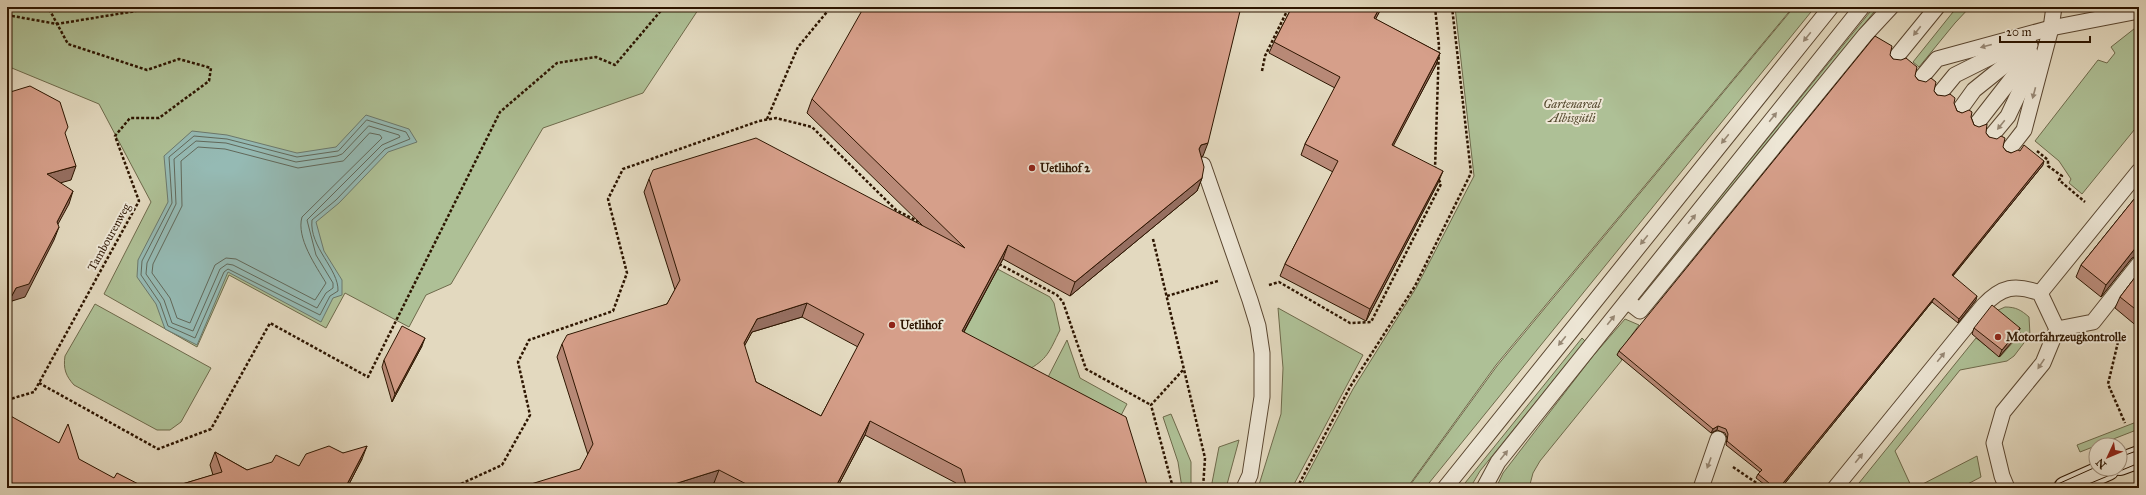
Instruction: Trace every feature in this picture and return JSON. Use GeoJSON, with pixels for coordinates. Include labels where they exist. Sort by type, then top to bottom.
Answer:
{"type":"FeatureCollection","features":[{"type":"Feature","properties":{"kind":"main road"},"geometry":{"type":"LineString","coordinates":[[2128,461],[2139,457]]}},
{"type":"Feature","properties":{"kind":"main road"},"geometry":{"type":"LineString","coordinates":[[2065,488],[2090,477]]}},
{"type":"Feature","properties":{"kind":"lane"},"geometry":{"type":"LineString","coordinates":[[1445,488],[1831,7]]}},
{"type":"Feature","properties":{"kind":"lane"},"geometry":{"type":"LineString","coordinates":[[1484,488],[1498,462],[1862,7]]}},
{"type":"Feature","properties":{"kind":"lane"},"geometry":{"type":"LineString","coordinates":[[1627,301],[1640,311],[1865,35],[1891,7]]}},
{"type":"Feature","properties":{"kind":"lane"},"geometry":{"type":"LineString","coordinates":[[1897,56],[1937,7]]}},
{"type":"Feature","properties":{"kind":"lane"},"geometry":{"type":"LineString","coordinates":[[2010,148],[2024,130],[2051,28],[2054,7]]}},
{"type":"Feature","properties":{"kind":"lane"},"geometry":{"type":"LineString","coordinates":[[1922,77],[1937,59],[2051,28],[2139,12]]}},
{"type":"Feature","properties":{"kind":"lane"},"geometry":{"type":"LineString","coordinates":[[1942,92],[1955,75],[2051,28]]}},
{"type":"Feature","properties":{"kind":"lane"},"geometry":{"type":"LineString","coordinates":[[1961,108],[1974,90],[2051,28]]}},
{"type":"Feature","properties":{"kind":"lane"},"geometry":{"type":"LineString","coordinates":[[1978,122],[2051,28]]}},
{"type":"Feature","properties":{"kind":"lane"},"geometry":{"type":"LineString","coordinates":[[1993,134],[2008,116],[2051,28]]}},
{"type":"Feature","properties":{"kind":"lane"},"geometry":{"type":"LineString","coordinates":[[1203,165],[1258,326],[1263,375],[1262,396],[1250,475],[1244,488]]}},
{"type":"Feature","properties":{"kind":"lane"},"geometry":{"type":"LineString","coordinates":[[2040,293],[2139,172]]}},
{"type":"Feature","properties":{"kind":"lane"},"geometry":{"type":"LineString","coordinates":[[2057,329],[2093,322],[2139,264]]}},
{"type":"Feature","properties":{"kind":"lane"},"geometry":{"type":"LineString","coordinates":[[1835,488],[1995,294],[2016,288],[2028,289],[2040,293],[2057,329],[2043,363],[2003,412],[1994,443],[2002,476],[2007,488]]}},
{"type":"Feature","properties":{"kind":"lane"},"geometry":{"type":"LineString","coordinates":[[1701,488],[1718,439]]}},
{"type":"Feature","properties":{"kind":"path"},"geometry":{"type":"LineString","coordinates":[[48,7],[56,24]]}},
{"type":"Feature","properties":{"kind":"path"},"geometry":{"type":"LineString","coordinates":[[7,15],[56,24],[160,7]]}},
{"type":"Feature","properties":{"kind":"path"},"geometry":{"type":"LineString","coordinates":[[39,383],[158,449],[210,428],[270,323],[368,378],[500,112],[557,63],[596,57],[615,65],[664,7]]}},
{"type":"Feature","properties":{"kind":"path"},"geometry":{"type":"LineString","coordinates":[[767,119],[798,47],[831,7]]}},
{"type":"Feature","properties":{"kind":"path"},"geometry":{"type":"LineString","coordinates":[[1262,71],[1265,56],[1289,7]]}},
{"type":"Feature","properties":{"kind":"path"},"geometry":{"type":"LineString","coordinates":[[1167,296],[1241,274],[1264,286],[1279,282],[1350,322],[1372,322],[1441,184],[1435,171],[1439,46],[1435,7]]}},
{"type":"Feature","properties":{"kind":"path"},"geometry":{"type":"LineString","coordinates":[[1297,488],[1350,387],[1415,286],[1471,173],[1452,7]]}},
{"type":"Feature","properties":{"kind":"path","name":"Tambourenweg"},"geometry":{"type":"LineString","coordinates":[[7,400],[34,392],[139,201],[115,136],[130,118],[159,118],[209,81],[211,68],[179,59],[147,70],[68,44],[56,24]]}},
{"type":"Feature","properties":{"kind":"path"},"geometry":{"type":"LineString","coordinates":[[452,488],[502,465],[530,415],[518,362],[529,340],[613,311],[627,273],[608,199],[623,169],[767,119],[776,118],[812,127],[896,210],[927,227]]}},
{"type":"Feature","properties":{"kind":"path"},"geometry":{"type":"LineString","coordinates":[[2024,130],[2031,137],[2027,143],[2048,160],[2048,166],[2062,176],[2058,180],[2102,217]]}},
{"type":"Feature","properties":{"kind":"path"},"geometry":{"type":"LineString","coordinates":[[1153,239],[1205,458],[1203,488]]}},
{"type":"Feature","properties":{"kind":"path"},"geometry":{"type":"LineString","coordinates":[[996,263],[1057,295],[1063,302],[1086,369],[1151,404],[1173,488]]}},
{"type":"Feature","properties":{"kind":"path"},"geometry":{"type":"LineString","coordinates":[[2118,342],[2108,384],[2125,423]]}},
{"type":"Feature","properties":{"kind":"path"},"geometry":{"type":"LineString","coordinates":[[1151,404],[1185,369]]}},
{"type":"Feature","properties":{"kind":"path"},"geometry":{"type":"LineString","coordinates":[[1713,454],[1764,488]]}},
{"type":"Feature","properties":{"kind":"green space"},"geometry":{"type":"Polygon","coordinates":[[[7,7],[700,7],[643,93],[543,128],[451,284],[426,295],[409,327],[345,293],[326,328],[229,275],[197,347],[104,294],[151,202],[99,104],[7,66],[7,7]]]}},
{"type":"Feature","properties":{"kind":"green space","name":"Gartenareal Albisgütli"},"geometry":{"type":"Polygon","coordinates":[[[1455,7],[1793,7],[1496,365],[1407,488],[1300,488],[1353,389],[1416,288],[1474,176],[1455,7]]]}},
{"type":"Feature","properties":{"kind":"green space"},"geometry":{"type":"Polygon","coordinates":[[[1794,7],[1815,7],[1425,488],[1408,488],[1497,366],[1794,7]]]}},
{"type":"Feature","properties":{"kind":"green space"},"geometry":{"type":"Polygon","coordinates":[[[1874,7],[1878,7],[1647,293],[1644,291],[1874,7]]]}},
{"type":"Feature","properties":{"kind":"green space"},"geometry":{"type":"Polygon","coordinates":[[[1960,7],[1970,7],[1919,67],[1913,62],[1953,12],[1960,7]]]}},
{"type":"Feature","properties":{"kind":"green space"},"geometry":{"type":"Polygon","coordinates":[[[2139,25],[2139,124],[2082,194],[2069,183],[2071,179],[2059,161],[2035,141],[2098,60],[2107,63],[2115,53],[2111,47],[2139,25]]]}},
{"type":"Feature","properties":{"kind":"green space"},"geometry":{"type":"Polygon","coordinates":[[[960,249],[1050,297],[1054,303],[1060,330],[1044,359],[1033,367],[1026,371],[957,344],[960,249]]]}},
{"type":"Feature","properties":{"kind":"green space"},"geometry":{"type":"Polygon","coordinates":[[[95,304],[211,368],[181,422],[170,430],[157,430],[74,385],[69,378],[64,365],[65,356],[95,304]]]}},
{"type":"Feature","properties":{"kind":"green space"},"geometry":{"type":"Polygon","coordinates":[[[2005,307],[2018,309],[2029,317],[2030,335],[2014,356],[2007,361],[1960,370],[1895,451],[1912,488],[1855,488],[1976,338],[2000,357],[2021,333],[1996,311],[2005,307]]]}},
{"type":"Feature","properties":{"kind":"green space"},"geometry":{"type":"Polygon","coordinates":[[[1278,308],[1363,355],[1292,488],[1258,488],[1281,414],[1283,368],[1278,308]]]}},
{"type":"Feature","properties":{"kind":"green space"},"geometry":{"type":"Polygon","coordinates":[[[1625,319],[1639,325],[1617,355],[1622,360],[1540,461],[1533,473],[1529,488],[1496,488],[1503,473],[1593,356],[1625,319]]]}},
{"type":"Feature","properties":{"kind":"green space"},"geometry":{"type":"Polygon","coordinates":[[[1582,338],[1585,341],[1480,471],[1470,488],[1461,488],[1582,338]]]}},
{"type":"Feature","properties":{"kind":"green space"},"geometry":{"type":"Polygon","coordinates":[[[1067,340],[1080,378],[1127,404],[1117,423],[1045,383],[1067,340]]]}},
{"type":"Feature","properties":{"kind":"green space"},"geometry":{"type":"Polygon","coordinates":[[[1171,414],[1191,462],[1191,488],[1182,488],[1178,462],[1163,417],[1171,414]]]}},
{"type":"Feature","properties":{"kind":"green space"},"geometry":{"type":"Polygon","coordinates":[[[2139,421],[2139,429],[2118,437],[2098,437],[2139,421]]]}},
{"type":"Feature","properties":{"kind":"green space"},"geometry":{"type":"Polygon","coordinates":[[[1239,440],[1226,488],[1211,488],[1219,447],[1239,440]]]}},
{"type":"Feature","properties":{"kind":"green space"},"geometry":{"type":"Polygon","coordinates":[[[2088,441],[2088,449],[2080,452],[2077,445],[2088,441]]]}},
{"type":"Feature","properties":{"kind":"green space"},"geometry":{"type":"Polygon","coordinates":[[[1977,456],[1981,477],[1960,488],[1915,488],[1977,456]]]}},
{"type":"Feature","properties":{"kind":"water"},"geometry":{"type":"Polygon","coordinates":[[[366,115],[409,129],[417,142],[388,152],[339,203],[316,222],[324,251],[342,280],[342,295],[333,298],[321,322],[228,272],[197,345],[165,329],[156,304],[137,277],[138,260],[168,202],[164,156],[192,131],[227,135],[297,153],[336,147],[366,115]]]}},
{"type":"Feature","properties":{"kind":"building"},"geometry":{"type":"Polygon","coordinates":[[[864,7],[1241,7],[1208,143],[1201,145],[1199,149],[1204,167],[1202,178],[1075,282],[1008,245],[962,331],[1126,417],[1148,488],[967,488],[961,469],[870,421],[835,488],[754,488],[719,470],[668,486],[667,488],[518,488],[580,469],[593,444],[562,344],[567,335],[667,304],[680,280],[649,179],[653,170],[756,138],[965,248],[812,99],[864,7]],[[807,303],[757,319],[744,343],[756,382],[821,416],[864,334],[807,303]]]}},
{"type":"Feature","properties":{"kind":"building"},"geometry":{"type":"Polygon","coordinates":[[[1292,7],[1380,7],[1374,18],[1440,53],[1392,145],[1443,171],[1370,309],[1285,264],[1338,161],[1305,144],[1340,77],[1274,42],[1292,7]]]}},
{"type":"Feature","properties":{"kind":"building"},"geometry":{"type":"Polygon","coordinates":[[[1875,36],[1892,46],[1890,55],[1893,59],[1901,60],[1906,58],[1917,67],[1915,76],[1918,80],[1926,82],[1931,78],[1936,82],[1934,91],[1937,95],[1945,96],[1950,94],[1955,98],[1954,103],[1957,111],[1962,113],[1969,110],[1972,112],[1971,117],[1974,125],[1979,127],[1987,124],[1986,133],[1989,137],[1997,139],[2001,136],[2005,138],[2003,147],[2006,151],[2011,153],[2018,150],[2020,151],[2024,145],[2044,161],[1952,275],[1977,296],[1959,319],[1934,298],[1779,488],[1775,488],[1758,474],[1762,470],[1727,441],[1728,434],[1726,429],[1718,426],[1713,429],[1619,351],[1875,36]]]}},
{"type":"Feature","properties":{"kind":"building"},"geometry":{"type":"Polygon","coordinates":[[[30,86],[60,102],[68,127],[65,133],[76,166],[47,174],[73,191],[57,222],[59,227],[29,284],[16,288],[7,305],[7,93],[30,86]]]}},
{"type":"Feature","properties":{"kind":"building"},"geometry":{"type":"Polygon","coordinates":[[[2139,193],[2139,245],[2106,285],[2081,265],[2139,193]]]}},
{"type":"Feature","properties":{"kind":"building"},"geometry":{"type":"Polygon","coordinates":[[[2139,272],[2139,312],[2120,297],[2139,272]]]}},
{"type":"Feature","properties":{"kind":"building"},"geometry":{"type":"Polygon","coordinates":[[[1992,305],[2020,328],[2002,350],[1974,328],[1992,305]]]}},
{"type":"Feature","properties":{"kind":"building"},"geometry":{"type":"Polygon","coordinates":[[[402,326],[425,338],[395,394],[384,360],[402,326]]]}},
{"type":"Feature","properties":{"kind":"building"},"geometry":{"type":"Polygon","coordinates":[[[7,414],[59,443],[68,424],[79,459],[114,478],[117,473],[146,488],[7,488],[7,414]]]}},
{"type":"Feature","properties":{"kind":"building"},"geometry":{"type":"Polygon","coordinates":[[[329,446],[343,453],[367,446],[345,488],[169,488],[222,472],[215,452],[247,470],[272,462],[276,455],[299,466],[306,454],[329,446]]]}},
{"type":"Feature","properties":{"kind":"tram line"},"geometry":{"type":"LineString","coordinates":[[2128,454],[2139,450]]}},
{"type":"Feature","properties":{"kind":"tram line"},"geometry":{"type":"LineString","coordinates":[[2079,488],[2139,463]]}},
{"type":"Feature","properties":{"kind":"tram line"},"geometry":{"type":"LineString","coordinates":[[2049,488],[2088,471]]}},
{"type":"Feature","properties":{"kind":"place","name":"Uetlihof 2"},"geometry":{"type":"Point","coordinates":[1032,168]}},
{"type":"Feature","properties":{"kind":"place","name":"Uetlihof"},"geometry":{"type":"Point","coordinates":[892,325]}},
{"type":"Feature","properties":{"kind":"place","name":"Motorfahrzeugkontrolle"},"geometry":{"type":"Point","coordinates":[1998,337]}}]}
